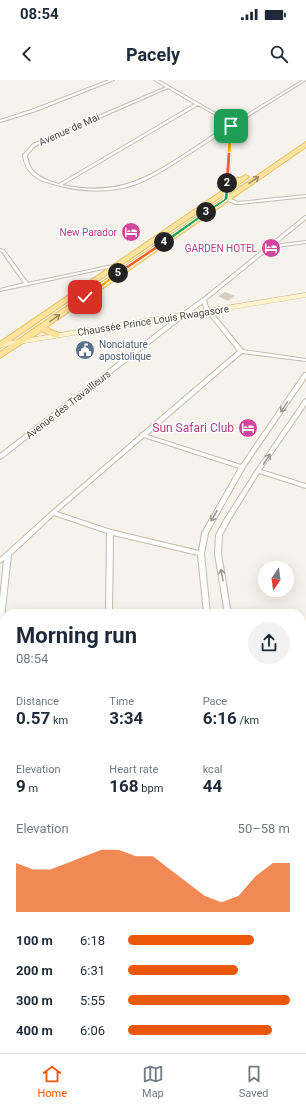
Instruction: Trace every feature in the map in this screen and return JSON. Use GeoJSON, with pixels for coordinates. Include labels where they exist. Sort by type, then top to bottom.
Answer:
{"type":"FeatureCollection","features":[{"type":"Feature","properties":{"kind":"main road"},"geometry":{"type":"LineString","coordinates":[[1,345],[306,136]]}},
{"type":"Feature","properties":{"kind":"main road"},"geometry":{"type":"LineString","coordinates":[[296,143],[305,145]]}},
{"type":"Feature","properties":{"kind":"main road"},"geometry":{"type":"LineString","coordinates":[[0,356],[214,207],[226,202],[305,145]]}},
{"type":"Feature","properties":{"kind":"main road"},"geometry":{"type":"LineString","coordinates":[[228,178],[242,180]]}},
{"type":"Feature","properties":{"kind":"main road"},"geometry":{"type":"LineString","coordinates":[[43,326],[46,331],[56,335]]}},
{"type":"Feature","properties":{"kind":"street"},"geometry":{"type":"LineString","coordinates":[[0,121],[35,110],[112,80]]}},
{"type":"Feature","properties":{"kind":"street"},"geometry":{"type":"LineString","coordinates":[[156,80],[232,125],[226,202]]}},
{"type":"Feature","properties":{"kind":"street","name":"Avenue de Mai"},"geometry":{"type":"LineString","coordinates":[[168,87],[34,145],[25,155],[25,162],[28,169],[41,179],[69,187],[95,189],[137,183],[164,168],[305,80]]}},
{"type":"Feature","properties":{"kind":"street"},"geometry":{"type":"LineString","coordinates":[[59,185],[197,104]]}},
{"type":"Feature","properties":{"kind":"street"},"geometry":{"type":"LineString","coordinates":[[217,134],[230,136]]}},
{"type":"Feature","properties":{"kind":"street"},"geometry":{"type":"LineString","coordinates":[[215,197],[226,202],[239,203],[306,196]]}},
{"type":"Feature","properties":{"kind":"street","name":"Avenue des Travailleurs"},"geometry":{"type":"LineString","coordinates":[[0,458],[204,300],[306,218]]}},
{"type":"Feature","properties":{"kind":"street"},"geometry":{"type":"LineString","coordinates":[[269,248],[306,242]]}},
{"type":"Feature","properties":{"kind":"street"},"geometry":{"type":"LineString","coordinates":[[0,250],[4,251],[27,284]]}},
{"type":"Feature","properties":{"kind":"street"},"geometry":{"type":"LineString","coordinates":[[0,290],[117,265],[127,268]]}},
{"type":"Feature","properties":{"kind":"street","name":"Chaussée Prince Louis Rwagasore"},"geometry":{"type":"LineString","coordinates":[[1,345],[306,295]]}},
{"type":"Feature","properties":{"kind":"street"},"geometry":{"type":"LineString","coordinates":[[204,300],[205,305],[240,351],[306,360]]}},
{"type":"Feature","properties":{"kind":"street"},"geometry":{"type":"LineString","coordinates":[[0,561],[53,512],[240,351]]}},
{"type":"Feature","properties":{"kind":"street"},"geometry":{"type":"LineString","coordinates":[[207,609],[200,554],[205,533],[242,467],[306,374]]}},
{"type":"Feature","properties":{"kind":"street"},"geometry":{"type":"LineString","coordinates":[[227,609],[218,554],[220,535],[227,520],[258,471],[306,401]]}},
{"type":"Feature","properties":{"kind":"street"},"geometry":{"type":"LineString","coordinates":[[142,435],[242,467]]}},
{"type":"Feature","properties":{"kind":"street"},"geometry":{"type":"LineString","coordinates":[[258,471],[306,486]]}},
{"type":"Feature","properties":{"kind":"street"},"geometry":{"type":"LineString","coordinates":[[53,512],[110,532],[200,554]]}},
{"type":"Feature","properties":{"kind":"street"},"geometry":{"type":"LineString","coordinates":[[109,609],[110,532]]}},
{"type":"Feature","properties":{"kind":"street"},"geometry":{"type":"LineString","coordinates":[[2,609],[8,555]]}},
{"type":"Feature","properties":{"kind":"building"},"geometry":{"type":"Polygon","coordinates":[[[225,292],[235,296],[228,301],[218,296],[225,292]]]}},
{"type":"Feature","properties":{"kind":"place","name":"New Parador"},"geometry":{"type":"Point","coordinates":[131,232]}},
{"type":"Feature","properties":{"kind":"place","name":"GARDEN HOTEL"},"geometry":{"type":"Point","coordinates":[271,248]}},
{"type":"Feature","properties":{"kind":"place","name":"Nonciature apostolique"},"geometry":{"type":"Point","coordinates":[85,350]}},
{"type":"Feature","properties":{"kind":"place","name":"Sun Safari Club"},"geometry":{"type":"Point","coordinates":[248,428]}},
{"type":"Feature","properties":{"kind":"route"},"geometry":{"type":"LineString","coordinates":[[85,297],[226,199],[231,126]]}}]}
